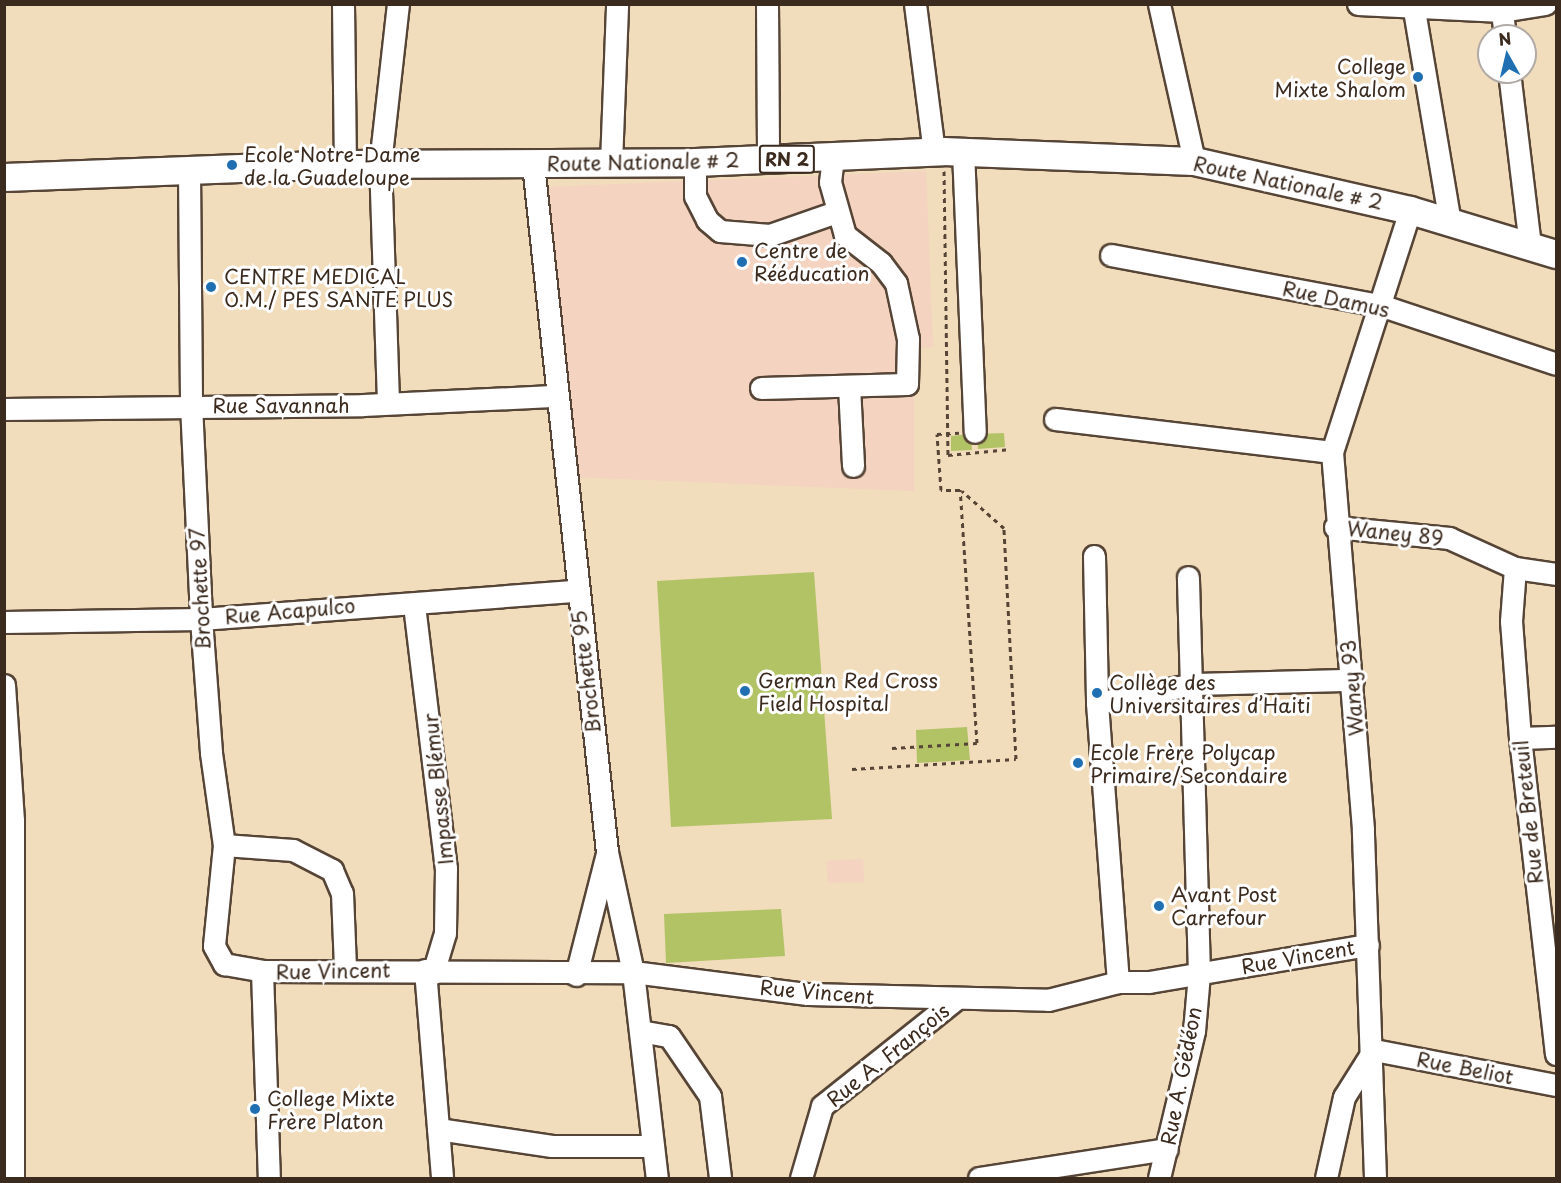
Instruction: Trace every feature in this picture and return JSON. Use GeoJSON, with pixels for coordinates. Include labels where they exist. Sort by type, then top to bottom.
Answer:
{"type":"FeatureCollection","features":[{"type":"Feature","properties":{"kind":"main road","name":"Route Nationale # 2"},"geometry":{"type":"LineString","coordinates":[[4,177],[345,164],[694,162],[934,152],[1194,161],[1410,210],[1530,244],[1557,254]]}},
{"type":"Feature","properties":{"kind":"street"},"geometry":{"type":"LineString","coordinates":[[343,4],[345,164]]}},
{"type":"Feature","properties":{"kind":"street"},"geometry":{"type":"LineString","coordinates":[[388,402],[380,164],[398,4]]}},
{"type":"Feature","properties":{"kind":"street"},"geometry":{"type":"LineString","coordinates":[[611,163],[617,4]]}},
{"type":"Feature","properties":{"kind":"street"},"geometry":{"type":"LineString","coordinates":[[767,4],[768,159]]}},
{"type":"Feature","properties":{"kind":"street"},"geometry":{"type":"LineString","coordinates":[[915,4],[934,152]]}},
{"type":"Feature","properties":{"kind":"street"},"geometry":{"type":"LineString","coordinates":[[1159,4],[1194,161]]}},
{"type":"Feature","properties":{"kind":"street"},"geometry":{"type":"LineString","coordinates":[[1358,4],[1501,8],[1545,4]]}},
{"type":"Feature","properties":{"kind":"street"},"geometry":{"type":"LineString","coordinates":[[1414,7],[1450,223]]}},
{"type":"Feature","properties":{"kind":"street"},"geometry":{"type":"LineString","coordinates":[[1501,8],[1503,24]]}},
{"type":"Feature","properties":{"kind":"street"},"geometry":{"type":"LineString","coordinates":[[1510,84],[1530,244]]}},
{"type":"Feature","properties":{"kind":"street"},"geometry":{"type":"LineString","coordinates":[[963,152],[975,432]]}},
{"type":"Feature","properties":{"kind":"street"},"geometry":{"type":"LineString","coordinates":[[762,388],[907,384],[908,339],[893,276],[852,243],[836,212],[830,182],[833,158]]}},
{"type":"Feature","properties":{"kind":"street"},"geometry":{"type":"LineString","coordinates":[[694,162],[695,196],[707,220],[720,231],[770,235],[836,212]]}},
{"type":"Feature","properties":{"kind":"street","name":"Brochette 95"},"geometry":{"type":"LineString","coordinates":[[533,164],[576,591],[607,852],[633,972],[657,1179]]}},
{"type":"Feature","properties":{"kind":"street","name":"Brochette 97"},"geometry":{"type":"LineString","coordinates":[[189,170],[191,404],[201,619],[211,753],[224,845],[214,946],[224,964],[262,971]]}},
{"type":"Feature","properties":{"kind":"street","name":"Waney 93"},"geometry":{"type":"LineString","coordinates":[[1375,1179],[1374,1050],[1353,680],[1335,527],[1332,452],[1383,306],[1410,210]]}},
{"type":"Feature","properties":{"kind":"street","name":"Rue Damus"},"geometry":{"type":"LineString","coordinates":[[1111,255],[1383,306],[1557,364]]}},
{"type":"Feature","properties":{"kind":"street"},"geometry":{"type":"LineString","coordinates":[[849,386],[853,466]]}},
{"type":"Feature","properties":{"kind":"street","name":"Rue Savannah"},"geometry":{"type":"LineString","coordinates":[[4,409],[388,402],[557,396]]}},
{"type":"Feature","properties":{"kind":"street"},"geometry":{"type":"LineString","coordinates":[[1055,419],[1332,452]]}},
{"type":"Feature","properties":{"kind":"street","name":"Waney 89"},"geometry":{"type":"LineString","coordinates":[[1335,527],[1449,538],[1515,568],[1557,574]]}},
{"type":"Feature","properties":{"kind":"street"},"geometry":{"type":"LineString","coordinates":[[1094,556],[1097,703],[1118,982]]}},
{"type":"Feature","properties":{"kind":"street","name":"Rue de Breteuil"},"geometry":{"type":"LineString","coordinates":[[1515,568],[1511,621],[1520,738],[1557,1054]]}},
{"type":"Feature","properties":{"kind":"street","name":"Rue A. Gédéon"},"geometry":{"type":"LineString","coordinates":[[1160,1179],[1194,1031],[1199,974],[1195,684],[1188,577]]}},
{"type":"Feature","properties":{"kind":"street","name":"Rue Acapulco"},"geometry":{"type":"LineString","coordinates":[[4,622],[201,619],[335,605],[414,605],[576,591]]}},
{"type":"Feature","properties":{"kind":"street","name":"Impasse Blémur"},"geometry":{"type":"LineString","coordinates":[[414,605],[446,857],[445,933],[429,971]]}},
{"type":"Feature","properties":{"kind":"street"},"geometry":{"type":"LineString","coordinates":[[1097,703],[1195,684],[1353,680]]}},
{"type":"Feature","properties":{"kind":"street"},"geometry":{"type":"LineString","coordinates":[[4,685],[14,820],[9,999],[10,1177]]}},
{"type":"Feature","properties":{"kind":"street"},"geometry":{"type":"LineString","coordinates":[[1520,738],[1557,737]]}},
{"type":"Feature","properties":{"kind":"street"},"geometry":{"type":"LineString","coordinates":[[224,845],[293,850],[332,870],[342,893],[345,969]]}},
{"type":"Feature","properties":{"kind":"street"},"geometry":{"type":"LineString","coordinates":[[576,975],[607,852]]}},
{"type":"Feature","properties":{"kind":"street","name":"Rue Vincent"},"geometry":{"type":"LineString","coordinates":[[262,971],[345,969],[576,975],[633,972],[808,994],[955,1000],[1048,1000],[1118,982],[1199,974],[1368,945]]}},
{"type":"Feature","properties":{"kind":"street"},"geometry":{"type":"LineString","coordinates":[[262,971],[269,1179]]}},
{"type":"Feature","properties":{"kind":"street"},"geometry":{"type":"LineString","coordinates":[[429,971],[442,1179]]}},
{"type":"Feature","properties":{"kind":"street","name":"Rue A. François"},"geometry":{"type":"LineString","coordinates":[[801,1179],[822,1106],[955,1000]]}},
{"type":"Feature","properties":{"kind":"street"},"geometry":{"type":"LineString","coordinates":[[640,1031],[669,1036],[710,1096],[720,1179]]}},
{"type":"Feature","properties":{"kind":"street"},"geometry":{"type":"LineString","coordinates":[[1326,1179],[1344,1097],[1374,1050]]}},
{"type":"Feature","properties":{"kind":"street","name":"Rue Beliot"},"geometry":{"type":"LineString","coordinates":[[1374,1050],[1557,1085]]}},
{"type":"Feature","properties":{"kind":"street"},"geometry":{"type":"LineString","coordinates":[[438,1129],[552,1146],[653,1146]]}},
{"type":"Feature","properties":{"kind":"street"},"geometry":{"type":"LineString","coordinates":[[979,1179],[1167,1149]]}},
{"type":"Feature","properties":{"kind":"path"},"geometry":{"type":"LineString","coordinates":[[852,770],[1016,759],[1004,528],[960,490],[941,490],[937,434]]}},
{"type":"Feature","properties":{"kind":"path"},"geometry":{"type":"LineString","coordinates":[[892,748],[977,743],[960,490]]}},
{"type":"Feature","properties":{"kind":"shaded area","name":"Centre de Rééducation"},"geometry":{"type":"Polygon","coordinates":[[[926,171],[933,347],[914,348],[914,491],[573,477],[548,187],[926,171]]]}},
{"type":"Feature","properties":{"kind":"shaded area"},"geometry":{"type":"Polygon","coordinates":[[[863,859],[864,882],[828,883],[827,861],[863,859]]]}},
{"type":"Feature","properties":{"kind":"green space"},"geometry":{"type":"Polygon","coordinates":[[[1004,433],[1005,447],[978,449],[977,434],[1004,433]]]}},
{"type":"Feature","properties":{"kind":"green space"},"geometry":{"type":"Polygon","coordinates":[[[971,434],[972,450],[951,451],[951,436],[971,434]]]}},
{"type":"Feature","properties":{"kind":"green space"},"geometry":{"type":"Polygon","coordinates":[[[814,572],[832,819],[671,827],[657,581],[814,572]]]}},
{"type":"Feature","properties":{"kind":"green space"},"geometry":{"type":"Polygon","coordinates":[[[967,727],[970,760],[917,763],[916,730],[967,727]]]}},
{"type":"Feature","properties":{"kind":"green space"},"geometry":{"type":"Polygon","coordinates":[[[781,909],[785,956],[666,963],[664,914],[781,909]]]}},
{"type":"Feature","properties":{"kind":"place","name":"College Mixte Shalom"},"geometry":{"type":"Point","coordinates":[1418,77]}},
{"type":"Feature","properties":{"kind":"place","name":"Ecole Notre-Dame de la Guadeloupe"},"geometry":{"type":"Point","coordinates":[232,165]}},
{"type":"Feature","properties":{"kind":"place","name":"Centre de Rééducation"},"geometry":{"type":"Point","coordinates":[742,262]}},
{"type":"Feature","properties":{"kind":"place","name":"CENTRE MEDICAL O.M./ PES SANTE PLUS"},"geometry":{"type":"Point","coordinates":[211,287]}},
{"type":"Feature","properties":{"kind":"place","name":"German Red Cross Field Hospital"},"geometry":{"type":"Point","coordinates":[745,691]}},
{"type":"Feature","properties":{"kind":"place","name":"Collège des Universitaires d’Haiti"},"geometry":{"type":"Point","coordinates":[1097,693]}},
{"type":"Feature","properties":{"kind":"place","name":"Ecole Frère Polycap Primaire/Secondaire"},"geometry":{"type":"Point","coordinates":[1078,763]}},
{"type":"Feature","properties":{"kind":"place","name":"Avant Post Carrefour"},"geometry":{"type":"Point","coordinates":[1159,906]}},
{"type":"Feature","properties":{"kind":"place","name":"College Mixte Frère Platon"},"geometry":{"type":"Point","coordinates":[255,1109]}}]}
